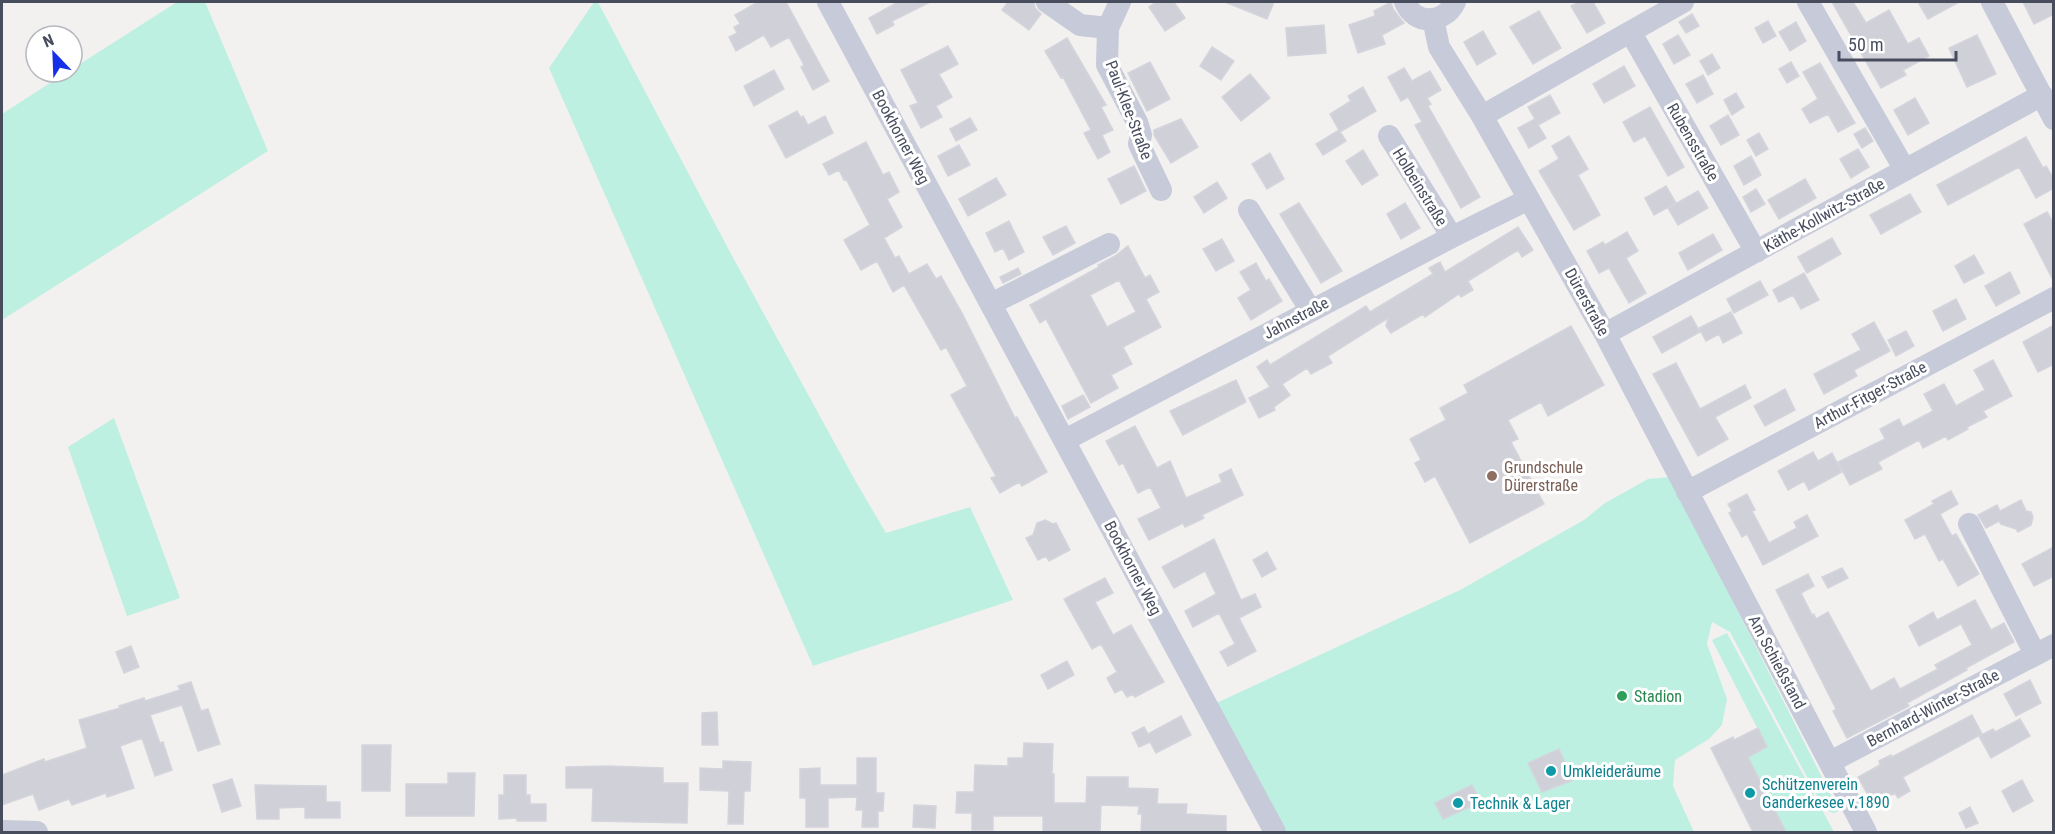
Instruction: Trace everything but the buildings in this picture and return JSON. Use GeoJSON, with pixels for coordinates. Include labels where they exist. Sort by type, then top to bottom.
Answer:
{"type":"FeatureCollection","features":[{"type":"Feature","properties":{"kind":"street","name":"Bookhorner Weg"},"geometry":{"type":"LineString","coordinates":[[828,2],[1275,832]]}},
{"type":"Feature","properties":{"kind":"street"},"geometry":{"type":"LineString","coordinates":[[1047,2],[1080,25],[1108,28]]}},
{"type":"Feature","properties":{"kind":"street","name":"Paul-Klee-Straße"},"geometry":{"type":"LineString","coordinates":[[1120,2],[1108,28],[1107,65],[1137,122],[1141,135],[1139,144],[1161,190]]}},
{"type":"Feature","properties":{"kind":"street"},"geometry":{"type":"LineString","coordinates":[[1405,2],[1418,17],[1433,19],[1442,17],[1450,11],[1455,2]]}},
{"type":"Feature","properties":{"kind":"street"},"geometry":{"type":"LineString","coordinates":[[1482,116],[1683,2]]}},
{"type":"Feature","properties":{"kind":"street"},"geometry":{"type":"LineString","coordinates":[[1808,2],[1905,170]]}},
{"type":"Feature","properties":{"kind":"street"},"geometry":{"type":"LineString","coordinates":[[1992,2],[2054,119]]}},
{"type":"Feature","properties":{"kind":"street","name":"Dürerstraße"},"geometry":{"type":"LineString","coordinates":[[1433,19],[1439,47],[1482,116],[1605,334],[1687,492]]}},
{"type":"Feature","properties":{"kind":"street","name":"Rubensstraße"},"geometry":{"type":"LineString","coordinates":[[1631,33],[1755,252]]}},
{"type":"Feature","properties":{"kind":"street","name":"Käthe-Kollwitz-Straße"},"geometry":{"type":"LineString","coordinates":[[1605,334],[2042,95]]}},
{"type":"Feature","properties":{"kind":"street","name":"Holbeinstraße"},"geometry":{"type":"LineString","coordinates":[[1389,136],[1452,237]]}},
{"type":"Feature","properties":{"kind":"street","name":"Jahnstraße"},"geometry":{"type":"LineString","coordinates":[[1065,440],[1529,199]]}},
{"type":"Feature","properties":{"kind":"street"},"geometry":{"type":"LineString","coordinates":[[1249,210],[1311,311]]}},
{"type":"Feature","properties":{"kind":"street"},"geometry":{"type":"LineString","coordinates":[[991,304],[1109,244]]}},
{"type":"Feature","properties":{"kind":"street","name":"Arthur-Fitger-Straße"},"geometry":{"type":"LineString","coordinates":[[1687,492],[2054,298]]}},
{"type":"Feature","properties":{"kind":"street","name":"Am Schießstand"},"geometry":{"type":"LineString","coordinates":[[1687,492],[1866,832]]}},
{"type":"Feature","properties":{"kind":"street","name":"Bernhard-Winter-Straße"},"geometry":{"type":"LineString","coordinates":[[1830,762],[2044,649],[1969,524]]}},
{"type":"Feature","properties":{"kind":"street"},"geometry":{"type":"LineString","coordinates":[[2,831],[37,832]]}},
{"type":"Feature","properties":{"kind":"green space"},"geometry":{"type":"Polygon","coordinates":[[[177,2],[205,2],[268,151],[2,320],[2,114],[48,84],[84,84],[84,61],[177,2]]]}},
{"type":"Feature","properties":{"kind":"green space"},"geometry":{"type":"Polygon","coordinates":[[[594,2],[600,6],[730,252],[886,533],[970,507],[1013,600],[813,666],[549,68],[594,2]]]}},
{"type":"Feature","properties":{"kind":"green space"},"geometry":{"type":"Polygon","coordinates":[[[114,418],[180,598],[127,616],[68,447],[114,418]]]}},
{"type":"Feature","properties":{"kind":"green space"},"geometry":{"type":"Polygon","coordinates":[[[1670,477],[1839,811],[1833,813],[1824,809],[1730,632],[1712,622],[1707,644],[1727,699],[1722,725],[1709,739],[1675,760],[1673,786],[1694,832],[1281,832],[1212,705],[1460,590],[1584,520],[1605,503],[1648,479],[1670,477]]]}},
{"type":"Feature","properties":{"kind":"green space"},"geometry":{"type":"Polygon","coordinates":[[[1727,633],[1834,832],[1786,832],[1748,757],[1767,747],[1712,640],[1727,633]]]}},
{"type":"Feature","properties":{"kind":"place","name":"Grundschule Dürerstraße"},"geometry":{"type":"Point","coordinates":[1492,476]}},
{"type":"Feature","properties":{"kind":"place","name":"Stadion"},"geometry":{"type":"Point","coordinates":[1622,696]}},
{"type":"Feature","properties":{"kind":"place","name":"Umkleideräume"},"geometry":{"type":"Point","coordinates":[1551,771]}},
{"type":"Feature","properties":{"kind":"place","name":"Schützenverein Ganderkesee v.1890"},"geometry":{"type":"Point","coordinates":[1750,793]}},
{"type":"Feature","properties":{"kind":"place","name":"Technik & Lager"},"geometry":{"type":"Point","coordinates":[1458,803]}}]}
